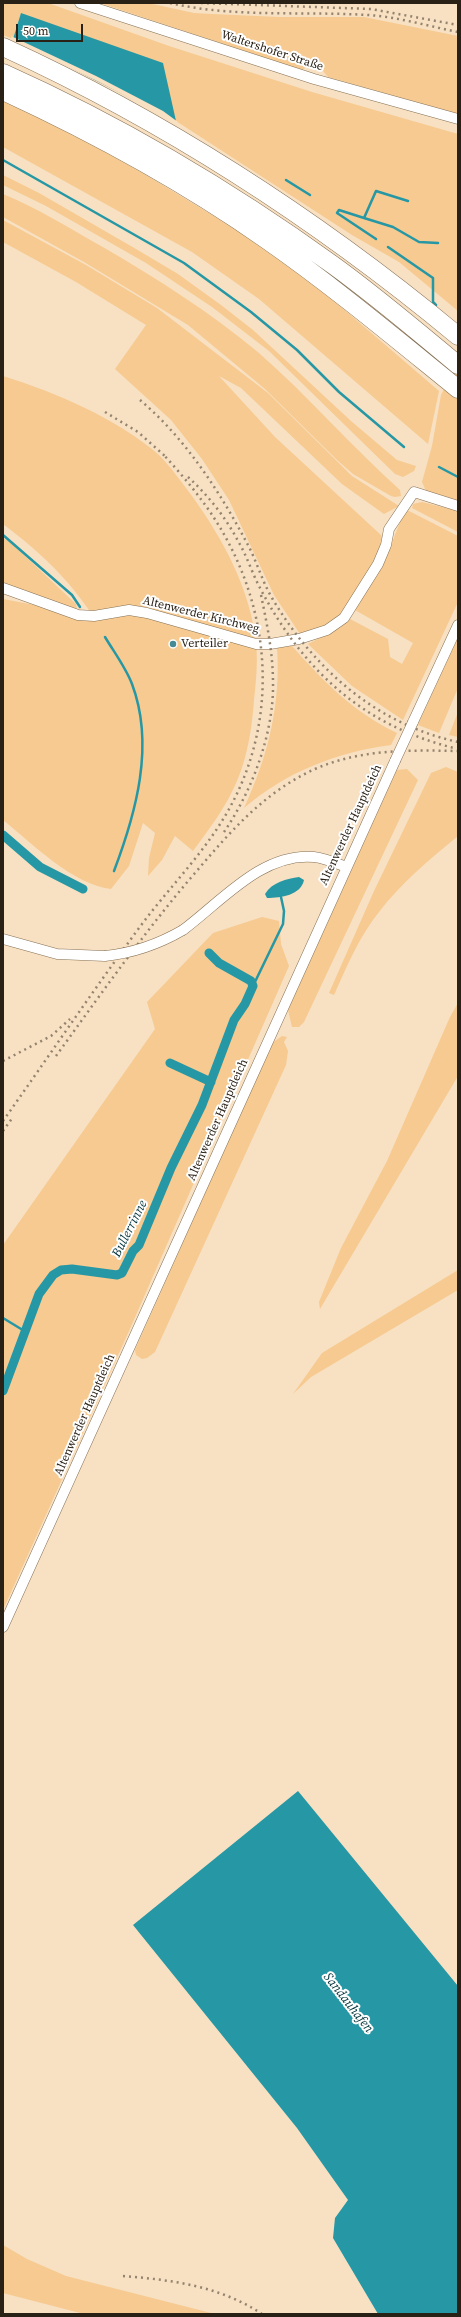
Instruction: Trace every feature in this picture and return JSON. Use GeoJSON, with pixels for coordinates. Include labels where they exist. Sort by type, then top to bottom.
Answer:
{"type":"FeatureCollection","features":[{"type":"Feature","properties":{"kind":"highway"},"geometry":{"type":"LineString","coordinates":[[3,47],[74,81],[170,133],[268,193],[371,266],[458,336]]}},
{"type":"Feature","properties":{"kind":"highway"},"geometry":{"type":"LineString","coordinates":[[3,73],[104,122],[209,182],[334,266],[458,365]]}},
{"type":"Feature","properties":{"kind":"highway"},"geometry":{"type":"LineString","coordinates":[[3,91],[152,167],[247,227],[348,299],[458,389]]}},
{"type":"Feature","properties":{"kind":"street","name":"Waltershofer Straße"},"geometry":{"type":"LineString","coordinates":[[80,3],[314,79],[458,119]]}},
{"type":"Feature","properties":{"kind":"street","name":"Altenwerder Kirchweg"},"geometry":{"type":"LineString","coordinates":[[3,588],[78,615],[100,616],[129,610],[147,613],[239,640],[270,644],[327,630],[344,618],[378,564],[386,545],[389,529],[414,492],[458,506]]}},
{"type":"Feature","properties":{"kind":"street","name":"Altenwerder Hauptdeich"},"geometry":{"type":"LineString","coordinates":[[3,1627],[346,867],[458,625]]}},
{"type":"Feature","properties":{"kind":"street"},"geometry":{"type":"LineString","coordinates":[[3,939],[57,954],[105,956],[124,953],[152,946],[183,930],[249,878],[273,864],[307,856],[324,858],[346,867]]}},
{"type":"Feature","properties":{"kind":"shaded area"},"geometry":{"type":"Polygon","coordinates":[[[3,3],[48,3],[169,46],[312,92],[458,134],[458,311],[399,262],[352,235],[176,121],[22,13],[13,39],[3,35],[3,3]]]}},
{"type":"Feature","properties":{"kind":"shaded area"},"geometry":{"type":"Polygon","coordinates":[[[100,3],[148,3],[194,13],[212,14],[279,17],[364,17],[458,36],[458,114],[328,77],[323,71],[308,66],[302,70],[100,3]]]}},
{"type":"Feature","properties":{"kind":"shaded area"},"geometry":{"type":"Polygon","coordinates":[[[3,101],[72,133],[146,175],[255,241],[319,288],[439,391],[428,444],[259,299],[192,252],[3,147],[3,101]]]}},
{"type":"Feature","properties":{"kind":"shaded area"},"geometry":{"type":"Polygon","coordinates":[[[3,175],[39,193],[178,274],[253,330],[351,421],[397,460],[416,466],[414,471],[403,477],[395,474],[269,351],[212,307],[146,263],[46,206],[3,185],[3,175]]]}},
{"type":"Feature","properties":{"kind":"shaded area"},"geometry":{"type":"Polygon","coordinates":[[[3,194],[41,212],[122,258],[221,323],[259,353],[295,386],[400,490],[401,496],[391,496],[353,474],[265,389],[188,325],[84,262],[3,217],[3,194]]]}},
{"type":"Feature","properties":{"kind":"shaded area"},"geometry":{"type":"Polygon","coordinates":[[[3,220],[86,265],[157,308],[268,393],[352,476],[399,506],[384,514],[342,484],[241,388],[219,376],[275,437],[382,536],[380,553],[356,594],[334,624],[300,634],[274,595],[229,500],[202,459],[171,420],[115,369],[146,325],[76,282],[3,242],[3,220]]]}},
{"type":"Feature","properties":{"kind":"shaded area"},"geometry":{"type":"Polygon","coordinates":[[[458,361],[458,502],[426,491],[422,482],[432,446],[441,395],[458,361]]]}},
{"type":"Feature","properties":{"kind":"shaded area"},"geometry":{"type":"Polygon","coordinates":[[[3,376],[44,390],[105,418],[143,442],[159,455],[192,496],[225,547],[242,585],[253,624],[257,651],[257,665],[251,731],[241,771],[228,800],[193,851],[175,836],[162,860],[148,876],[149,858],[155,833],[143,823],[129,866],[111,889],[97,886],[82,880],[54,862],[3,820],[3,599],[93,616],[63,577],[41,555],[3,524],[3,376]]]}},
{"type":"Feature","properties":{"kind":"shaded area"},"geometry":{"type":"Polygon","coordinates":[[[422,502],[458,511],[458,532],[412,508],[413,504],[422,502]]]}},
{"type":"Feature","properties":{"kind":"shaded area"},"geometry":{"type":"Polygon","coordinates":[[[405,509],[458,536],[458,602],[403,720],[352,686],[308,644],[341,627],[350,619],[388,639],[390,657],[402,664],[413,643],[355,610],[388,553],[405,509]]]}},
{"type":"Feature","properties":{"kind":"shaded area"},"geometry":{"type":"Polygon","coordinates":[[[3,538],[10,542],[76,604],[77,610],[3,585],[3,538]]]}},
{"type":"Feature","properties":{"kind":"shaded area"},"geometry":{"type":"Polygon","coordinates":[[[458,637],[458,688],[439,733],[418,725],[458,637]]]}},
{"type":"Feature","properties":{"kind":"shaded area"},"geometry":{"type":"Polygon","coordinates":[[[292,646],[328,684],[353,706],[381,725],[397,733],[391,745],[351,753],[313,766],[277,784],[244,808],[260,769],[271,730],[277,689],[277,647],[292,646]]]}},
{"type":"Feature","properties":{"kind":"shaded area"},"geometry":{"type":"Polygon","coordinates":[[[458,712],[458,737],[449,735],[458,712]]]}},
{"type":"Feature","properties":{"kind":"shaded area"},"geometry":{"type":"Polygon","coordinates":[[[446,767],[458,772],[458,836],[416,872],[388,901],[365,931],[334,995],[329,993],[374,891],[431,773],[446,767]]]}},
{"type":"Feature","properties":{"kind":"shaded area"},"geometry":{"type":"Polygon","coordinates":[[[407,769],[418,780],[304,1022],[299,1027],[292,1027],[288,1010],[397,770],[407,769]]]}},
{"type":"Feature","properties":{"kind":"shaded area"},"geometry":{"type":"Polygon","coordinates":[[[262,917],[279,921],[281,944],[289,966],[129,1331],[3,1610],[3,1245],[155,1029],[147,1002],[213,933],[262,917]]]}},
{"type":"Feature","properties":{"kind":"shaded area"},"geometry":{"type":"Polygon","coordinates":[[[458,1003],[458,1076],[320,1309],[319,1302],[341,1248],[387,1161],[450,1017],[458,1003]]]}},
{"type":"Feature","properties":{"kind":"shaded area"},"geometry":{"type":"Polygon","coordinates":[[[282,1036],[287,1037],[284,1042],[288,1051],[286,1065],[155,1352],[147,1358],[142,1359],[136,1355],[135,1350],[272,1043],[282,1036]]]}},
{"type":"Feature","properties":{"kind":"shaded area"},"geometry":{"type":"Polygon","coordinates":[[[458,1270],[458,1290],[311,1377],[293,1394],[322,1353],[458,1270]]]}},
{"type":"Feature","properties":{"kind":"shaded area"},"geometry":{"type":"Polygon","coordinates":[[[3,2245],[27,2259],[66,2276],[215,2314],[84,2314],[3,2293],[3,2245]]]}},
{"type":"Feature","properties":{"kind":"water"},"geometry":{"type":"Polygon","coordinates":[[[21,13],[163,63],[176,121],[13,39],[21,13]]]}},
{"type":"Feature","properties":{"kind":"water"},"geometry":{"type":"Polygon","coordinates":[[[299,877],[304,880],[299,889],[295,892],[290,895],[267,898],[265,894],[276,884],[285,880],[299,877]]]}},
{"type":"Feature","properties":{"kind":"water","name":"Sandauhafen"},"geometry":{"type":"Polygon","coordinates":[[[298,1791],[458,1986],[458,2314],[378,2314],[333,2238],[335,2218],[348,2200],[297,2128],[133,1925],[298,1791]]]}},
{"type":"Feature","properties":{"kind":"pier"},"geometry":{"type":"Polygon","coordinates":[[[11,36],[96,76],[163,111],[178,122],[175,122],[95,80],[12,41],[11,36]]]}},
{"type":"Feature","properties":{"kind":"waterway"},"geometry":{"type":"LineString","coordinates":[[3,160],[184,263],[251,312],[297,350],[339,392],[404,447]]}},
{"type":"Feature","properties":{"kind":"waterway"},"geometry":{"type":"LineString","coordinates":[[286,180],[310,195]]}},
{"type":"Feature","properties":{"kind":"waterway"},"geometry":{"type":"LineString","coordinates":[[376,239],[337,213],[339,210],[364,218],[376,191],[408,201]]}},
{"type":"Feature","properties":{"kind":"waterway"},"geometry":{"type":"LineString","coordinates":[[364,218],[393,227],[419,242],[438,243]]}},
{"type":"Feature","properties":{"kind":"waterway"},"geometry":{"type":"LineString","coordinates":[[388,247],[433,278],[433,302],[436,305]]}},
{"type":"Feature","properties":{"kind":"waterway"},"geometry":{"type":"LineString","coordinates":[[439,467],[458,477]]}},
{"type":"Feature","properties":{"kind":"waterway"},"geometry":{"type":"LineString","coordinates":[[3,535],[72,595],[80,607]]}},
{"type":"Feature","properties":{"kind":"waterway"},"geometry":{"type":"LineString","coordinates":[[105,637],[132,684],[139,707],[142,731],[140,779],[129,826],[114,871]]}},
{"type":"Feature","properties":{"kind":"waterway"},"geometry":{"type":"LineString","coordinates":[[3,835],[40,867],[83,889]]}},
{"type":"Feature","properties":{"kind":"waterway"},"geometry":{"type":"LineString","coordinates":[[253,986],[283,924],[284,911],[281,897]]}},
{"type":"Feature","properties":{"kind":"waterway","name":"Bullerrinne"},"geometry":{"type":"LineString","coordinates":[[3,1391],[39,1294],[53,1275],[61,1270],[72,1269],[117,1275],[122,1273],[133,1251],[139,1245],[171,1168],[202,1105],[234,1020],[245,1004],[253,986],[251,981],[219,963],[209,953]]}},
{"type":"Feature","properties":{"kind":"waterway","name":"Bullerrinne"},"geometry":{"type":"LineString","coordinates":[[170,1063],[211,1082]]}},
{"type":"Feature","properties":{"kind":"waterway"},"geometry":{"type":"LineString","coordinates":[[3,1318],[26,1332]]}},
{"type":"Feature","properties":{"kind":"railway"},"geometry":{"type":"LineString","coordinates":[[170,3],[219,11],[379,16],[458,32]]}},
{"type":"Feature","properties":{"kind":"railway"},"geometry":{"type":"LineString","coordinates":[[201,3],[371,9],[458,25]]}},
{"type":"Feature","properties":{"kind":"railway"},"geometry":{"type":"LineString","coordinates":[[140,400],[157,415],[187,449],[214,486],[251,551],[272,598],[307,648],[350,690],[374,707],[400,722],[428,734],[458,742]]}},
{"type":"Feature","properties":{"kind":"railway"},"geometry":{"type":"LineString","coordinates":[[105,412],[138,432],[166,457]]}},
{"type":"Feature","properties":{"kind":"railway"},"geometry":{"type":"LineString","coordinates":[[3,1121],[142,924],[196,858],[216,830],[243,781],[255,744],[261,706],[262,668],[258,630],[249,592],[235,556],[216,521],[191,486],[163,454]]}},
{"type":"Feature","properties":{"kind":"railway"},"geometry":{"type":"LineString","coordinates":[[188,477],[222,515],[241,547],[260,588],[277,617],[316,669],[339,690],[364,709],[391,725],[421,738],[454,748]]}},
{"type":"Feature","properties":{"kind":"railway"},"geometry":{"type":"LineString","coordinates":[[224,832],[244,798],[252,780],[270,722],[273,683],[272,661],[261,595]]}},
{"type":"Feature","properties":{"kind":"railway"},"geometry":{"type":"LineString","coordinates":[[56,1056],[159,917],[235,828],[264,801],[297,778],[332,762],[385,752],[458,751]]}},
{"type":"Feature","properties":{"kind":"railway"},"geometry":{"type":"LineString","coordinates":[[3,1061],[51,1036],[70,1019]]}},
{"type":"Feature","properties":{"kind":"railway"},"geometry":{"type":"LineString","coordinates":[[3,1131],[13,1117]]}},
{"type":"Feature","properties":{"kind":"railway"},"geometry":{"type":"LineString","coordinates":[[123,2276],[177,2282],[195,2286],[246,2304],[262,2314]]}},
{"type":"Feature","properties":{"kind":"place","name":"Verteiler"},"geometry":{"type":"Point","coordinates":[173,644]}}]}
